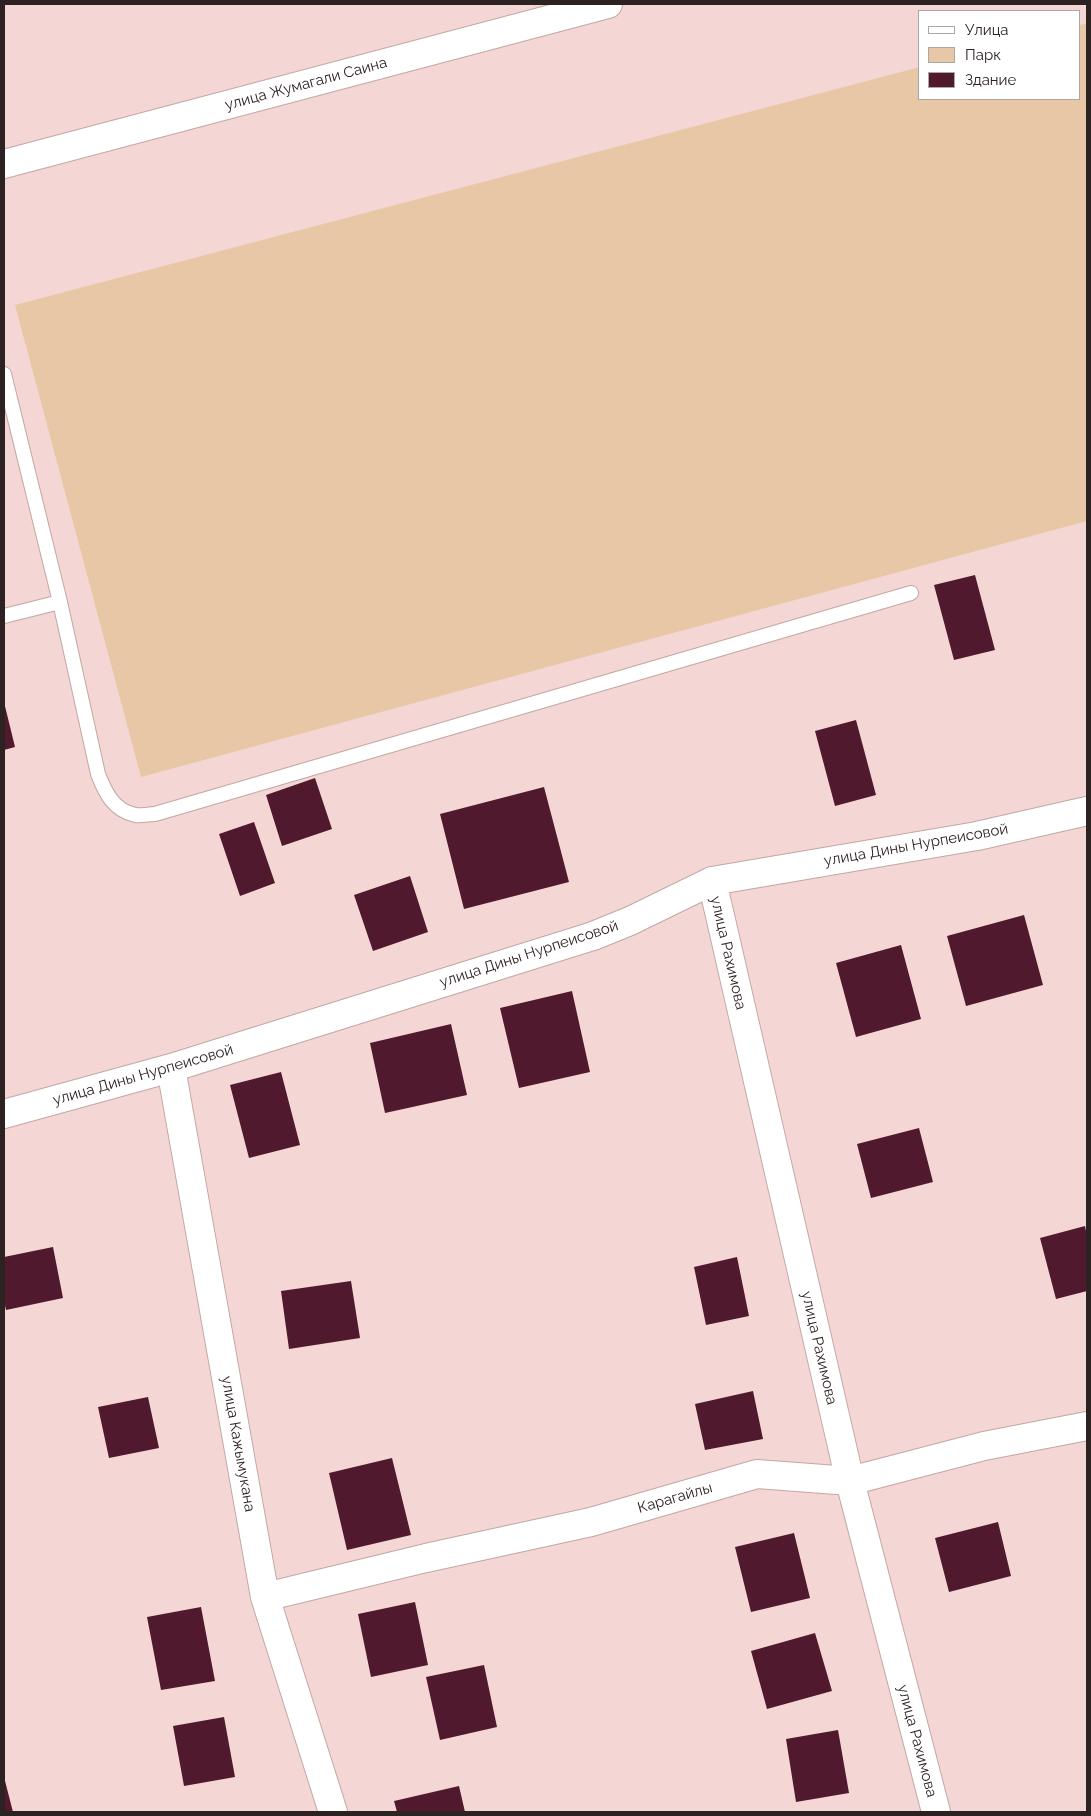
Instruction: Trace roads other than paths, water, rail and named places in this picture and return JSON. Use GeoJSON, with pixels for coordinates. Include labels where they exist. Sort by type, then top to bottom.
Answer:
{"type":"FeatureCollection","features":[{"type":"Feature","properties":{"kind":"street","name":"улица Жумагали Саина"},"geometry":{"type":"LineString","coordinates":[[4,164],[608,4]]}},
{"type":"Feature","properties":{"kind":"street","name":"улица Дины Нурпеисовой"},"geometry":{"type":"LineString","coordinates":[[4,1114],[172,1068],[593,936],[630,921],[712,881],[976,836],[1087,811]]}},
{"type":"Feature","properties":{"kind":"street","name":"улица Рахимова"},"geometry":{"type":"LineString","coordinates":[[712,881],[850,1481],[936,1812]]}},
{"type":"Feature","properties":{"kind":"street","name":"улица Кажымукана"},"geometry":{"type":"LineString","coordinates":[[172,1068],[265,1597],[333,1812]]}},
{"type":"Feature","properties":{"kind":"street","name":"Карагайлы"},"geometry":{"type":"LineString","coordinates":[[265,1597],[426,1558],[591,1522],[757,1474],[850,1481],[984,1446],[1087,1426]]}},
{"type":"Feature","properties":{"kind":"lane"},"geometry":{"type":"LineString","coordinates":[[4,374],[60,602],[98,774],[106,794],[120,808],[136,815],[155,814],[911,592]]}},
{"type":"Feature","properties":{"kind":"lane"},"geometry":{"type":"LineString","coordinates":[[4,616],[60,602]]}}]}
